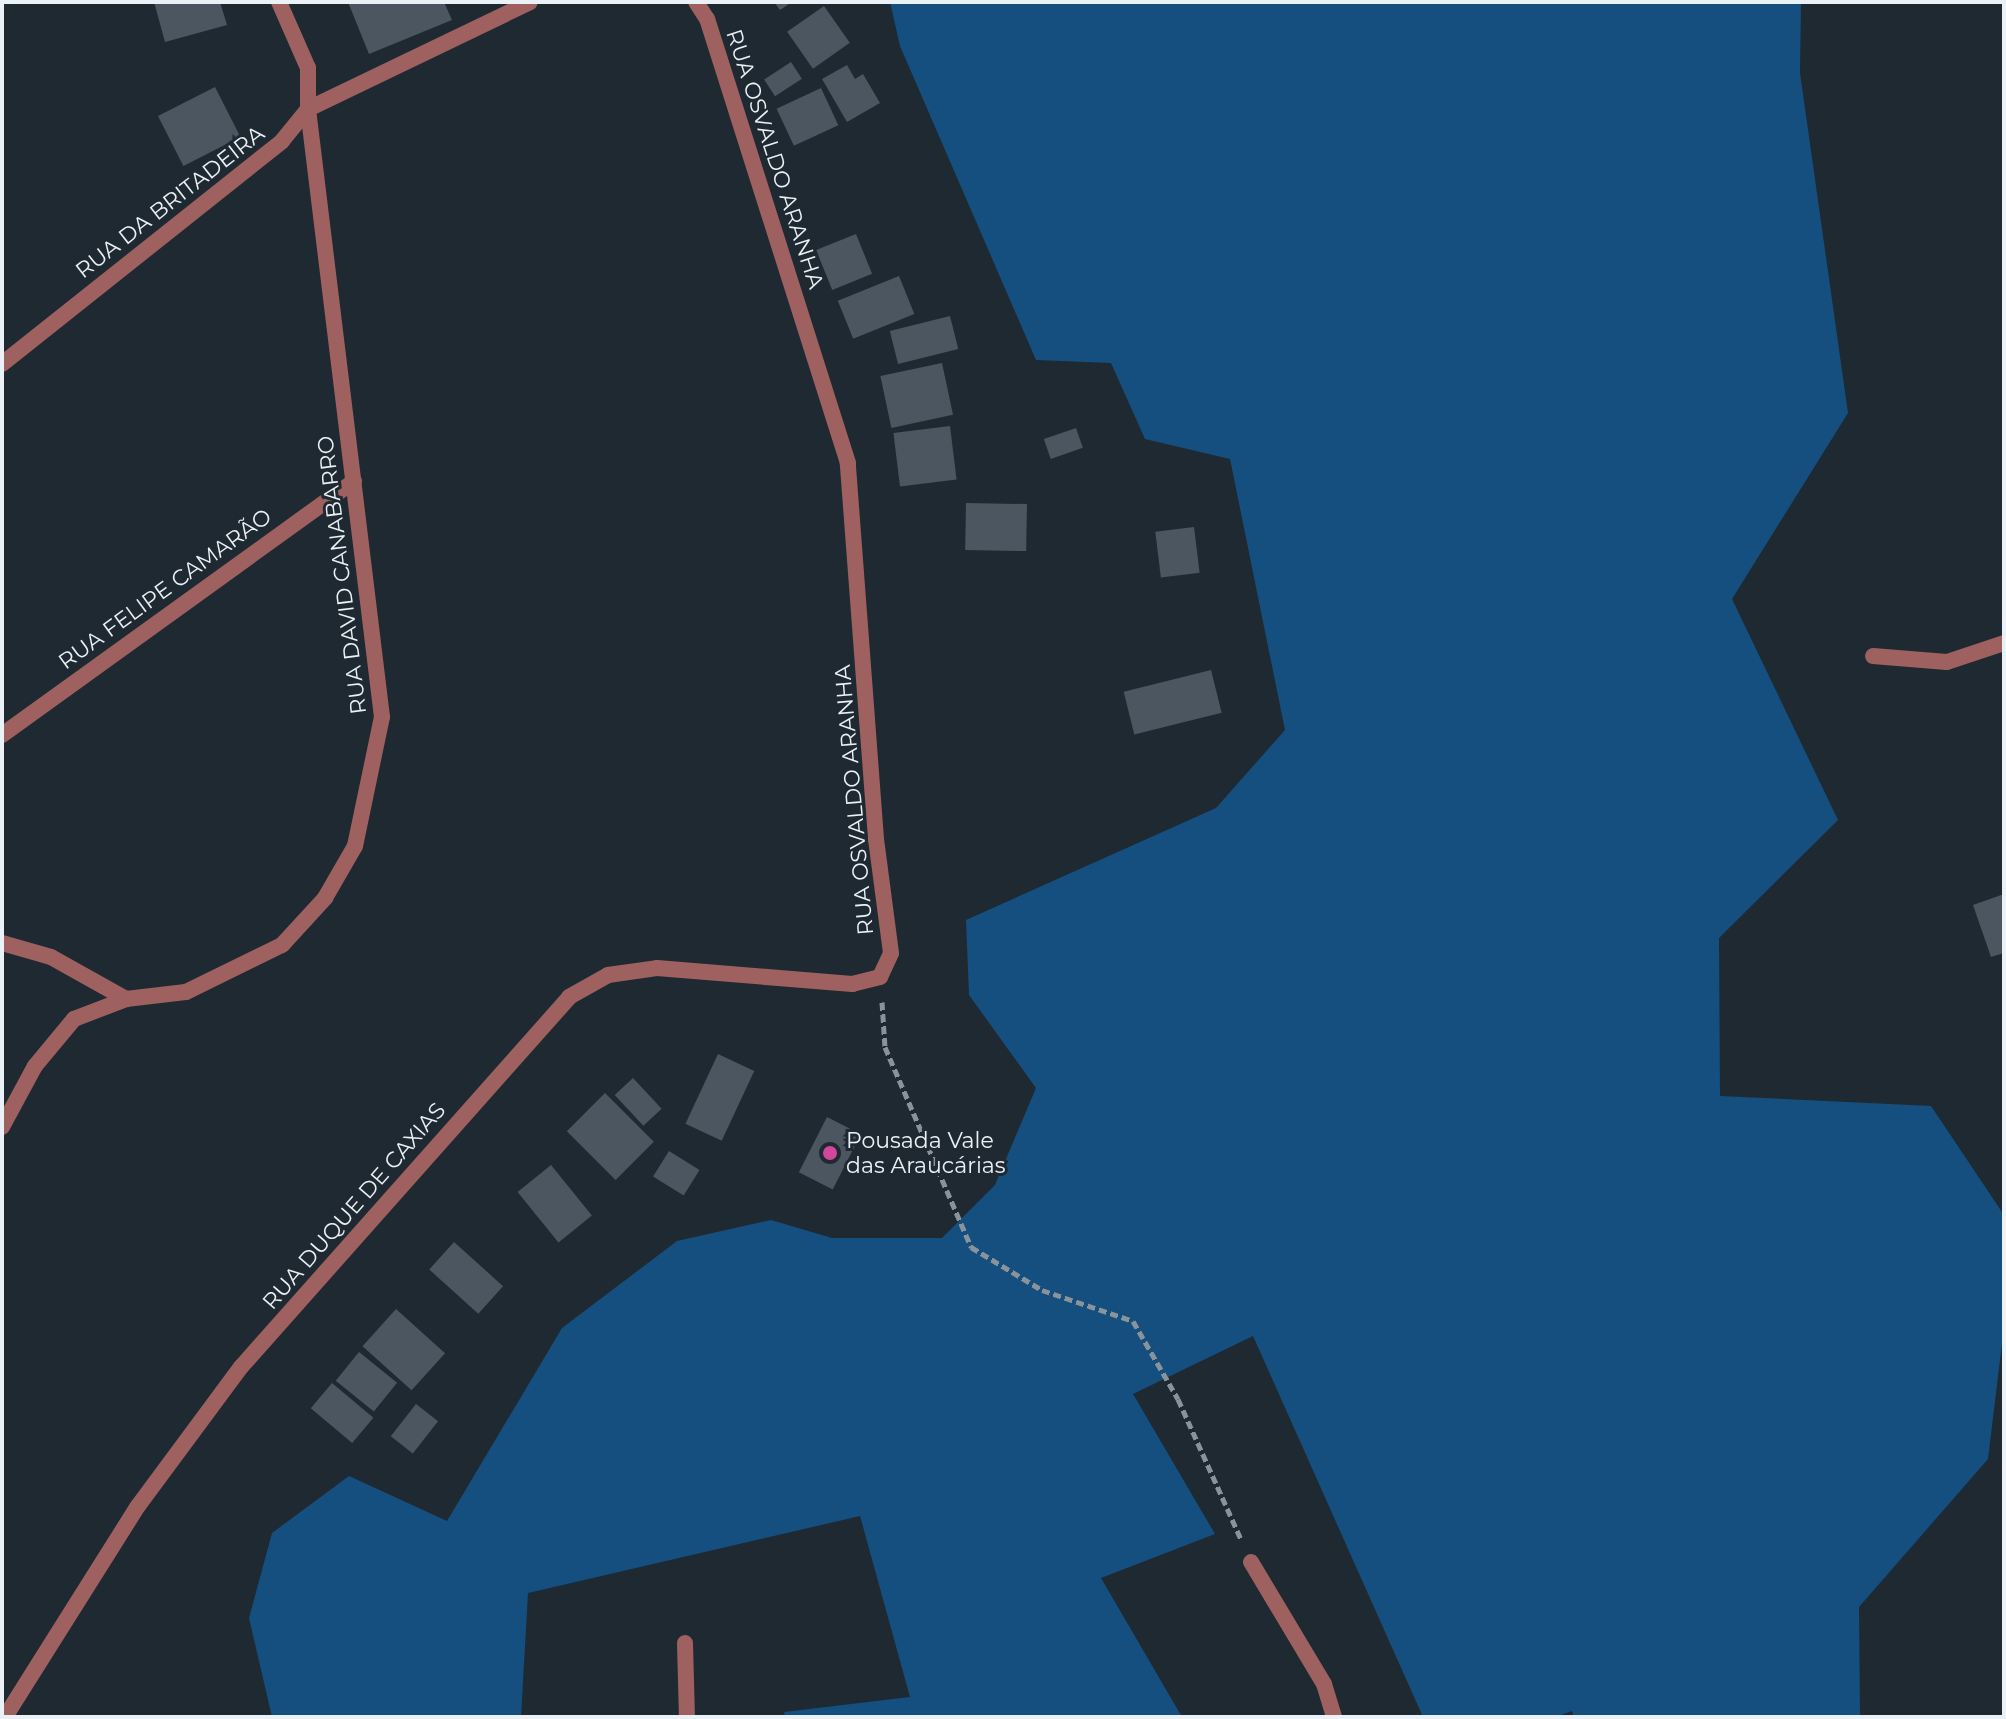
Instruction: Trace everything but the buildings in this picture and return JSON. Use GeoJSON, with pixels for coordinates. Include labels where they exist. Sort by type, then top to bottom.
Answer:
{"type":"FeatureCollection","features":[{"type":"Feature","properties":{"kind":"street"},"geometry":{"type":"LineString","coordinates":[[279,2],[308,68],[308,109],[530,2]]}},
{"type":"Feature","properties":{"kind":"street","name":"RUA OSVALDO ARANHA"},"geometry":{"type":"LineString","coordinates":[[696,2],[707,19],[848,463],[876,839],[891,953],[880,977]]}},
{"type":"Feature","properties":{"kind":"street","name":"RUA DA BRITADEIRA"},"geometry":{"type":"LineString","coordinates":[[2,364],[282,141],[308,109]]}},
{"type":"Feature","properties":{"kind":"street","name":"RUA DAVID CANABARRO"},"geometry":{"type":"LineString","coordinates":[[2,1127],[35,1066],[74,1019],[126,999],[186,992],[282,945],[325,898],[355,846],[382,717],[308,109]]}},
{"type":"Feature","properties":{"kind":"street","name":"RUA FELIPE CAMARÃO"},"geometry":{"type":"LineString","coordinates":[[2,735],[354,481]]}},
{"type":"Feature","properties":{"kind":"street"},"geometry":{"type":"LineString","coordinates":[[1873,656],[1947,662],[2004,643]]}},
{"type":"Feature","properties":{"kind":"street"},"geometry":{"type":"LineString","coordinates":[[2,943],[51,957],[126,999]]}},
{"type":"Feature","properties":{"kind":"street","name":"RUA DUQUE DE CAXIAS"},"geometry":{"type":"LineString","coordinates":[[5,1717],[138,1506],[241,1367],[569,997],[608,975],[657,968],[852,984],[880,977]]}},
{"type":"Feature","properties":{"kind":"street"},"geometry":{"type":"LineString","coordinates":[[1251,1562],[1324,1684],[1334,1717]]}},
{"type":"Feature","properties":{"kind":"street"},"geometry":{"type":"LineString","coordinates":[[685,1643],[687,1717]]}},
{"type":"Feature","properties":{"kind":"path"},"geometry":{"type":"LineString","coordinates":[[880,977],[885,1047],[971,1247],[1042,1290],[1133,1321],[1178,1399],[1251,1562]]}},
{"type":"Feature","properties":{"kind":"shaded area"},"geometry":{"type":"Polygon","coordinates":[[[890,2],[1801,2],[1800,73],[1848,413],[1732,599],[1838,820],[1719,938],[1720,1096],[1931,1106],[2004,1215],[2004,1327],[1988,1459],[1859,1607],[1860,1717],[1574,1717],[1572,1711],[1555,1717],[1423,1717],[1253,1336],[1133,1394],[1215,1534],[1101,1578],[1182,1717],[785,1717],[784,1712],[910,1697],[860,1516],[528,1593],[521,1717],[272,1717],[249,1618],[272,1533],[349,1476],[447,1521],[562,1328],[677,1241],[771,1220],[832,1238],[942,1238],[995,1185],[1036,1088],[969,995],[966,920],[1216,808],[1285,730],[1230,459],[1145,439],[1111,363],[1036,360],[900,46],[890,2]]]}},
{"type":"Feature","properties":{"kind":"place","name":"Pousada Vale das Araucárias"},"geometry":{"type":"Point","coordinates":[830,1153]}}]}
